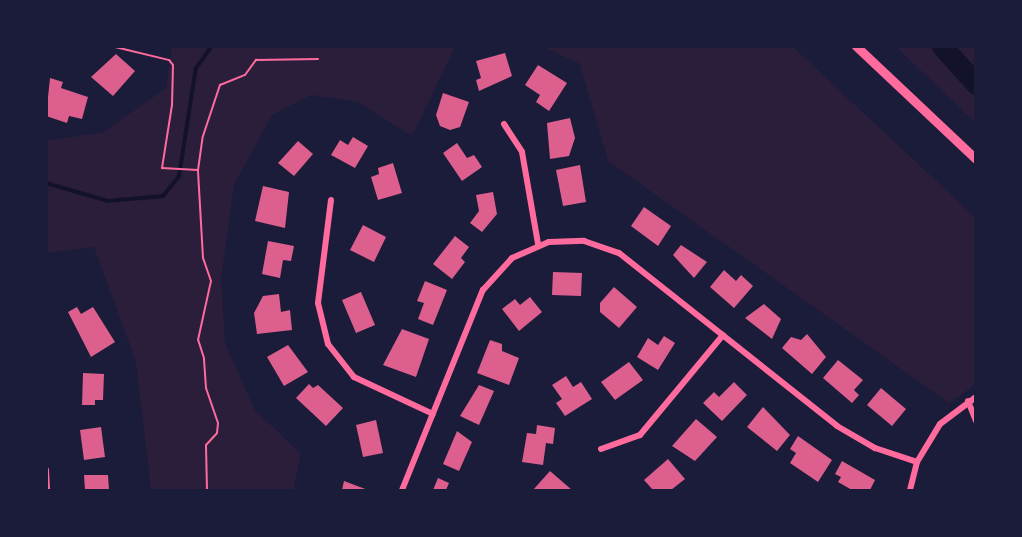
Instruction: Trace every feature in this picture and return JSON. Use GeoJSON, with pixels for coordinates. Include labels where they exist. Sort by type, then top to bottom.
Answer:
{"type":"FeatureCollection","features":[{"type":"Feature","properties":{"kind":"main road"},"geometry":{"type":"LineString","coordinates":[[856,46],[975,159]]}},
{"type":"Feature","properties":{"kind":"street"},"geometry":{"type":"LineString","coordinates":[[504,124],[522,152],[538,244]]}},
{"type":"Feature","properties":{"kind":"street"},"geometry":{"type":"LineString","coordinates":[[331,200],[318,303],[328,344],[354,377],[433,414]]}},
{"type":"Feature","properties":{"kind":"street"},"geometry":{"type":"LineString","coordinates":[[402,490],[483,290],[512,258],[538,244],[584,241],[619,253],[837,426],[875,448],[917,462]]}},
{"type":"Feature","properties":{"kind":"street"},"geometry":{"type":"LineString","coordinates":[[601,449],[640,435],[723,335]]}},
{"type":"Feature","properties":{"kind":"street"},"geometry":{"type":"LineString","coordinates":[[910,490],[917,462],[940,424],[975,397]]}},
{"type":"Feature","properties":{"kind":"street"},"geometry":{"type":"LineString","coordinates":[[968,401],[975,421]]}},
{"type":"Feature","properties":{"kind":"street"},"geometry":{"type":"LineString","coordinates":[[46,470],[47,490]]}},
{"type":"Feature","properties":{"kind":"path"},"geometry":{"type":"LineString","coordinates":[[111,46],[169,60],[172,64],[172,105],[162,154],[162,168],[172,171],[198,170]]}},
{"type":"Feature","properties":{"kind":"path"},"geometry":{"type":"LineString","coordinates":[[207,490],[206,445],[217,433],[218,423],[206,388],[204,358],[198,340],[211,280],[202,258],[198,170],[203,136],[220,85],[245,75],[256,60],[318,58]]}},
{"type":"Feature","properties":{"kind":"shaded area"},"geometry":{"type":"Polygon","coordinates":[[[172,47],[455,47],[412,136],[358,102],[311,95],[272,115],[234,185],[221,278],[225,343],[254,409],[301,454],[293,490],[151,490],[136,362],[94,247],[47,253],[47,141],[104,132],[166,88],[172,47]]]}},
{"type":"Feature","properties":{"kind":"shaded area"},"geometry":{"type":"Polygon","coordinates":[[[544,47],[793,47],[975,217],[975,385],[949,403],[608,161],[580,64],[544,47]]]}},
{"type":"Feature","properties":{"kind":"shaded area"},"geometry":{"type":"Polygon","coordinates":[[[896,47],[975,47],[975,122],[896,47]]]}},
{"type":"Feature","properties":{"kind":"building"},"geometry":{"type":"Polygon","coordinates":[[[505,53],[512,76],[479,91],[476,80],[481,78],[476,61],[505,53]]]}},
{"type":"Feature","properties":{"kind":"building"},"geometry":{"type":"Polygon","coordinates":[[[116,54],[135,71],[113,96],[91,77],[116,54]]]}},
{"type":"Feature","properties":{"kind":"building"},"geometry":{"type":"Polygon","coordinates":[[[538,65],[567,83],[549,111],[536,102],[540,95],[525,85],[538,65]]]}},
{"type":"Feature","properties":{"kind":"building"},"geometry":{"type":"Polygon","coordinates":[[[50,78],[63,82],[61,88],[88,97],[82,119],[69,116],[67,123],[46,116],[50,78]]]}},
{"type":"Feature","properties":{"kind":"building"},"geometry":{"type":"Polygon","coordinates":[[[443,93],[469,102],[460,127],[450,130],[440,126],[436,115],[443,93]]]}},
{"type":"Feature","properties":{"kind":"building"},"geometry":{"type":"Polygon","coordinates":[[[570,118],[575,138],[569,156],[550,159],[547,123],[570,118]]]}},
{"type":"Feature","properties":{"kind":"building"},"geometry":{"type":"Polygon","coordinates":[[[353,137],[368,146],[355,168],[331,155],[340,140],[348,145],[353,137]]]}},
{"type":"Feature","properties":{"kind":"building"},"geometry":{"type":"Polygon","coordinates":[[[298,141],[313,154],[294,176],[278,163],[298,141]]]}},
{"type":"Feature","properties":{"kind":"building"},"geometry":{"type":"Polygon","coordinates":[[[457,143],[467,158],[474,155],[482,167],[462,181],[443,153],[457,143]]]}},
{"type":"Feature","properties":{"kind":"building"},"geometry":{"type":"Polygon","coordinates":[[[393,163],[402,193],[378,200],[371,177],[379,174],[378,168],[393,163]]]}},
{"type":"Feature","properties":{"kind":"building"},"geometry":{"type":"Polygon","coordinates":[[[580,165],[586,202],[563,206],[556,170],[580,165]]]}},
{"type":"Feature","properties":{"kind":"building"},"geometry":{"type":"Polygon","coordinates":[[[263,186],[289,192],[285,228],[255,221],[263,186]]]}},
{"type":"Feature","properties":{"kind":"building"},"geometry":{"type":"Polygon","coordinates":[[[493,192],[497,214],[482,232],[470,223],[479,211],[476,195],[493,192]]]}},
{"type":"Feature","properties":{"kind":"building"},"geometry":{"type":"Polygon","coordinates":[[[644,207],[671,226],[658,246],[631,226],[644,207]]]}},
{"type":"Feature","properties":{"kind":"building"},"geometry":{"type":"Polygon","coordinates":[[[363,225],[386,237],[374,262],[350,250],[363,225]]]}},
{"type":"Feature","properties":{"kind":"building"},"geometry":{"type":"Polygon","coordinates":[[[455,236],[469,247],[461,258],[465,262],[452,279],[433,264],[455,236]]]}},
{"type":"Feature","properties":{"kind":"building"},"geometry":{"type":"Polygon","coordinates":[[[268,241],[294,246],[291,261],[283,260],[280,278],[262,274],[268,241]]]}},
{"type":"Feature","properties":{"kind":"building"},"geometry":{"type":"Polygon","coordinates":[[[681,245],[707,262],[694,278],[673,255],[681,245]]]}},
{"type":"Feature","properties":{"kind":"building"},"geometry":{"type":"Polygon","coordinates":[[[724,270],[736,281],[741,275],[753,286],[734,308],[710,287],[724,270]]]}},
{"type":"Feature","properties":{"kind":"building"},"geometry":{"type":"Polygon","coordinates":[[[553,272],[582,273],[581,296],[552,295],[553,272]]]}},
{"type":"Feature","properties":{"kind":"building"},"geometry":{"type":"Polygon","coordinates":[[[425,281],[447,290],[433,325],[418,319],[424,303],[417,301],[425,281]]]}},
{"type":"Feature","properties":{"kind":"building"},"geometry":{"type":"Polygon","coordinates":[[[614,287],[637,307],[619,328],[600,312],[600,303],[614,287]]]}},
{"type":"Feature","properties":{"kind":"building"},"geometry":{"type":"Polygon","coordinates":[[[361,292],[375,325],[356,333],[342,300],[361,292]]]}},
{"type":"Feature","properties":{"kind":"building"},"geometry":{"type":"Polygon","coordinates":[[[279,294],[281,312],[290,310],[292,330],[257,334],[254,313],[263,296],[279,294]]]}},
{"type":"Feature","properties":{"kind":"building"},"geometry":{"type":"Polygon","coordinates":[[[530,297],[542,312],[519,331],[502,309],[515,299],[520,305],[530,297]]]}},
{"type":"Feature","properties":{"kind":"building"},"geometry":{"type":"Polygon","coordinates":[[[764,304],[781,319],[772,339],[745,318],[764,304]]]}},
{"type":"Feature","properties":{"kind":"building"},"geometry":{"type":"Polygon","coordinates":[[[77,307],[81,314],[93,307],[115,342],[91,357],[68,312],[77,307]]]}},
{"type":"Feature","properties":{"kind":"building"},"geometry":{"type":"Polygon","coordinates":[[[402,329],[429,339],[416,377],[383,365],[402,329]]]}},
{"type":"Feature","properties":{"kind":"building"},"geometry":{"type":"Polygon","coordinates":[[[807,334],[826,357],[812,374],[782,348],[791,337],[801,340],[807,334]]]}},
{"type":"Feature","properties":{"kind":"building"},"geometry":{"type":"Polygon","coordinates":[[[664,336],[675,343],[658,370],[637,357],[648,338],[658,345],[664,336]]]}},
{"type":"Feature","properties":{"kind":"building"},"geometry":{"type":"Polygon","coordinates":[[[490,340],[502,344],[502,351],[519,358],[509,385],[477,373],[490,340]]]}},
{"type":"Feature","properties":{"kind":"building"},"geometry":{"type":"Polygon","coordinates":[[[288,345],[308,372],[284,386],[267,357],[288,345]]]}},
{"type":"Feature","properties":{"kind":"building"},"geometry":{"type":"Polygon","coordinates":[[[838,360],[863,380],[854,390],[859,395],[852,403],[823,378],[838,360]]]}},
{"type":"Feature","properties":{"kind":"building"},"geometry":{"type":"Polygon","coordinates":[[[629,362],[643,380],[615,400],[601,382],[629,362]]]}},
{"type":"Feature","properties":{"kind":"building"},"geometry":{"type":"Polygon","coordinates":[[[83,373],[104,374],[103,400],[95,400],[95,405],[82,405],[83,373]]]}},
{"type":"Feature","properties":{"kind":"building"},"geometry":{"type":"Polygon","coordinates":[[[566,376],[573,387],[581,382],[592,399],[565,416],[556,403],[562,399],[552,385],[566,376]]]}},
{"type":"Feature","properties":{"kind":"building"},"geometry":{"type":"Polygon","coordinates":[[[734,382],[747,395],[722,421],[703,403],[714,392],[719,397],[734,382]]]}},
{"type":"Feature","properties":{"kind":"building"},"geometry":{"type":"Polygon","coordinates":[[[309,384],[313,388],[318,385],[343,408],[326,426],[296,398],[309,384]]]}},
{"type":"Feature","properties":{"kind":"building"},"geometry":{"type":"Polygon","coordinates":[[[479,385],[494,391],[479,425],[460,416],[479,385]]]}},
{"type":"Feature","properties":{"kind":"building"},"geometry":{"type":"Polygon","coordinates":[[[881,388],[906,409],[892,426],[867,405],[881,388]]]}},
{"type":"Feature","properties":{"kind":"building"},"geometry":{"type":"Polygon","coordinates":[[[763,407],[790,435],[777,451],[747,427],[763,407]]]}},
{"type":"Feature","properties":{"kind":"building"},"geometry":{"type":"Polygon","coordinates":[[[696,419],[717,437],[695,461],[672,446],[696,419]]]}},
{"type":"Feature","properties":{"kind":"building"},"geometry":{"type":"Polygon","coordinates":[[[376,420],[383,453],[363,457],[356,425],[376,420]]]}},
{"type":"Feature","properties":{"kind":"building"},"geometry":{"type":"Polygon","coordinates":[[[537,425],[555,428],[553,444],[546,443],[543,465],[522,462],[527,433],[536,434],[537,425]]]}},
{"type":"Feature","properties":{"kind":"building"},"geometry":{"type":"Polygon","coordinates":[[[101,427],[105,457],[84,460],[80,430],[101,427]]]}},
{"type":"Feature","properties":{"kind":"building"},"geometry":{"type":"Polygon","coordinates":[[[457,431],[472,442],[459,471],[443,464],[457,431]]]}},
{"type":"Feature","properties":{"kind":"building"},"geometry":{"type":"Polygon","coordinates":[[[798,436],[832,460],[818,482],[790,463],[796,453],[790,449],[798,436]]]}},
{"type":"Feature","properties":{"kind":"building"},"geometry":{"type":"Polygon","coordinates":[[[668,459],[685,479],[671,490],[653,490],[644,480],[668,459]]]}},
{"type":"Feature","properties":{"kind":"building"},"geometry":{"type":"Polygon","coordinates":[[[842,461],[875,480],[870,490],[852,490],[838,482],[841,477],[835,474],[842,461]]]}},
{"type":"Feature","properties":{"kind":"building"},"geometry":{"type":"Polygon","coordinates":[[[550,471],[572,490],[533,490],[550,471]]]}},
{"type":"Feature","properties":{"kind":"building"},"geometry":{"type":"Polygon","coordinates":[[[84,475],[108,475],[109,490],[85,490],[84,475]]]}},
{"type":"Feature","properties":{"kind":"building"},"geometry":{"type":"Polygon","coordinates":[[[438,478],[449,483],[446,490],[433,490],[438,478]]]}},
{"type":"Feature","properties":{"kind":"building"},"geometry":{"type":"Polygon","coordinates":[[[344,481],[368,490],[342,490],[344,481]]]}},
{"type":"Feature","properties":{"kind":"waterway"},"geometry":{"type":"LineString","coordinates":[[46,183],[108,201],[163,196],[179,176],[196,68],[212,46]]}},
{"type":"Feature","properties":{"kind":"waterway"},"geometry":{"type":"LineString","coordinates":[[942,46],[976,84]]}}]}
